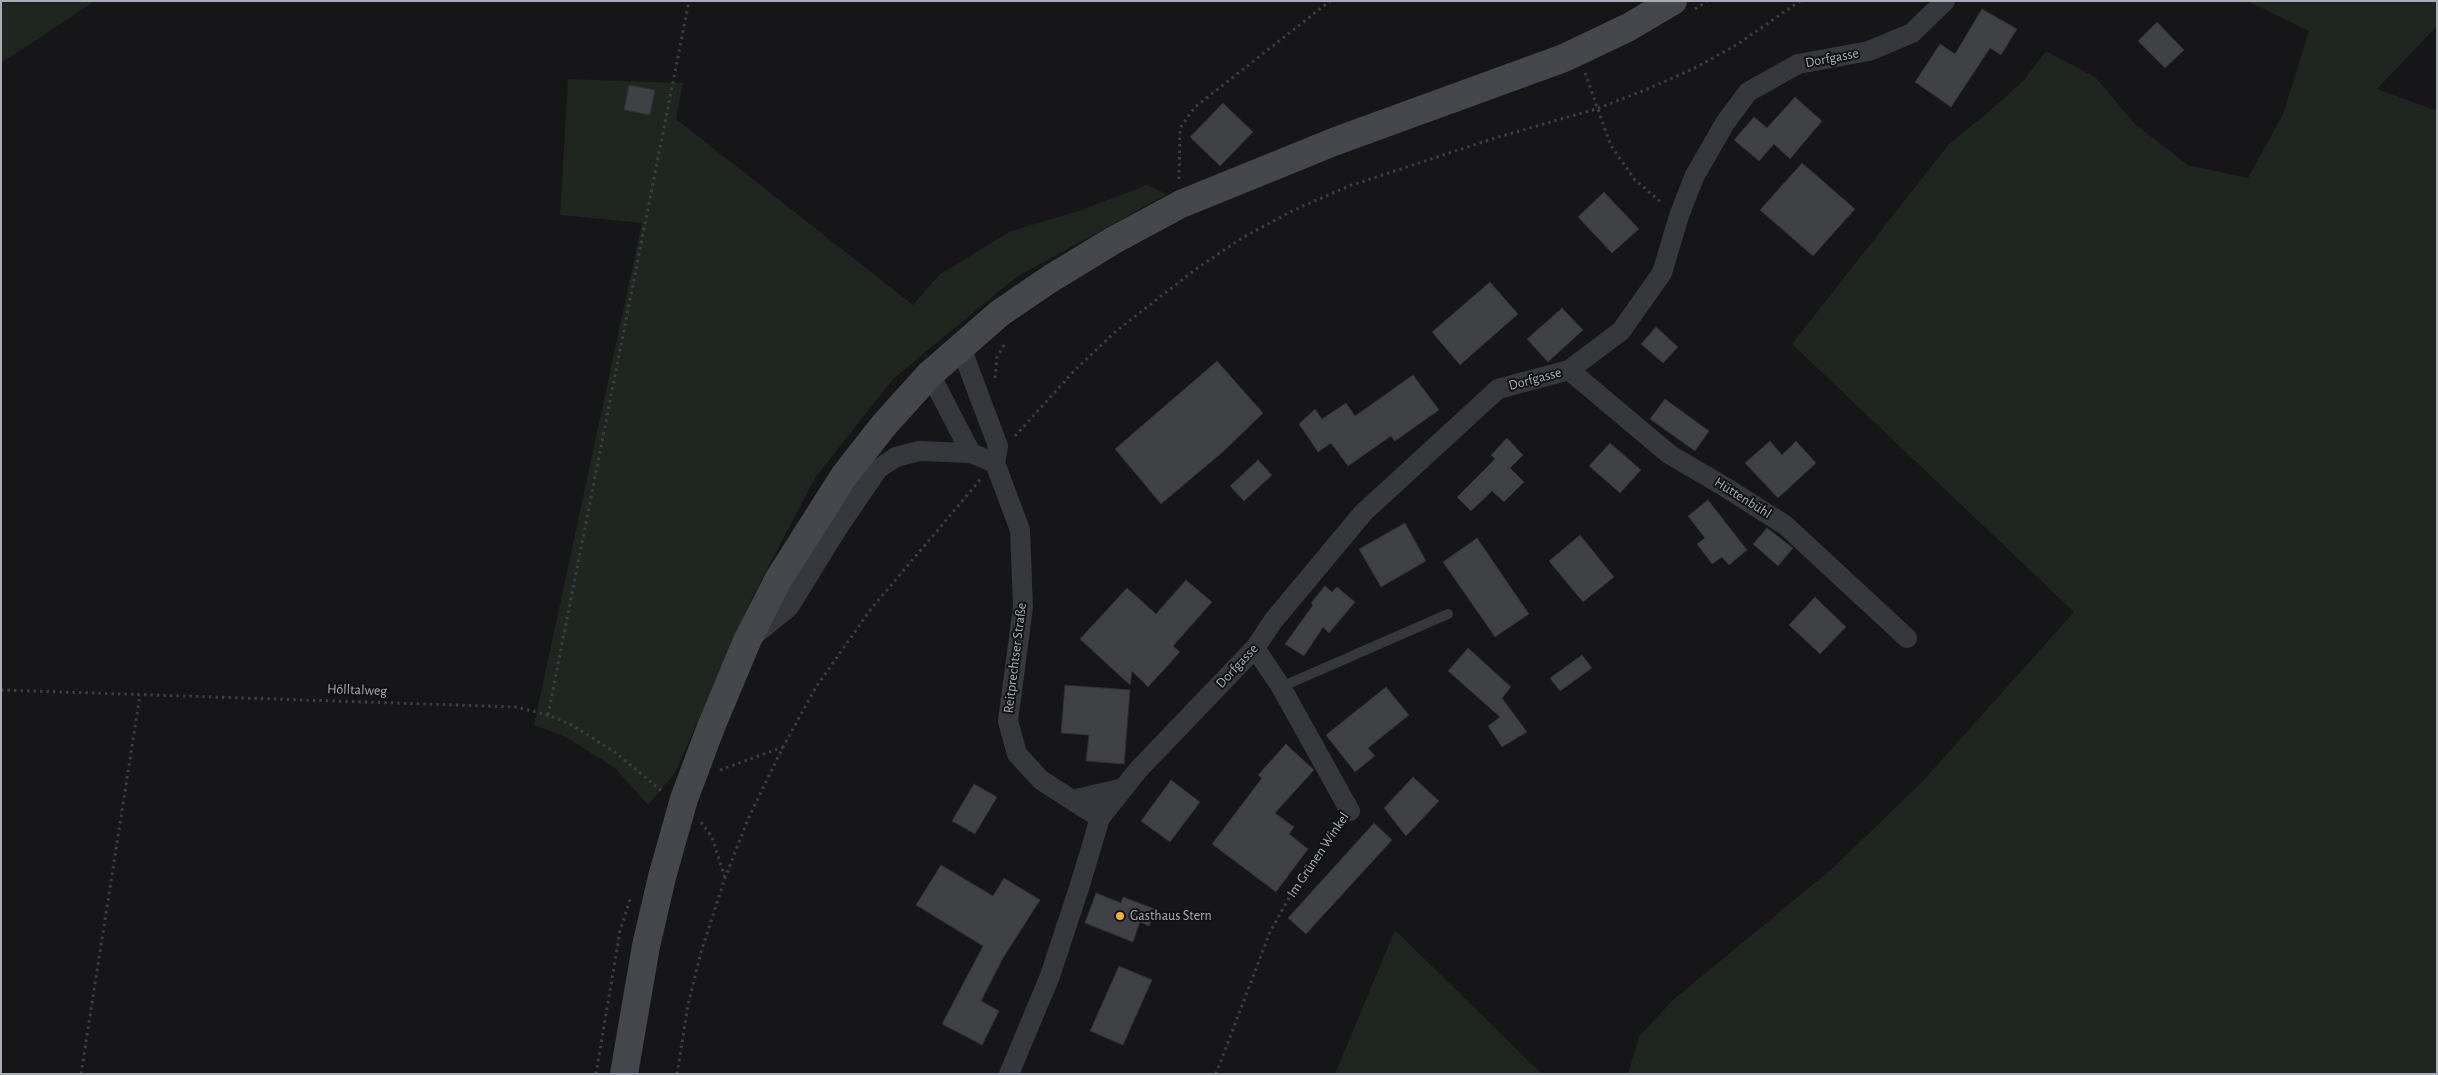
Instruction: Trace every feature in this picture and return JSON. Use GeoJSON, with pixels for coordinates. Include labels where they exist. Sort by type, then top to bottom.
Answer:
{"type":"FeatureCollection","features":[{"type":"Feature","properties":{"kind":"main road"},"geometry":{"type":"LineString","coordinates":[[624,1074],[646,946],[684,800],[711,727],[747,641],[778,580],[844,476],[884,424],[930,374],[960,345],[1000,312],[1114,240],[1181,204],[1336,141],[1564,58],[1630,27],[1681,7]]}},
{"type":"Feature","properties":{"kind":"street","name":"Dorfgasse"},"geometry":{"type":"LineString","coordinates":[[1100,818],[1138,770],[1255,648],[1273,621],[1363,512],[1498,389],[1569,370],[1621,331],[1662,273],[1679,216],[1694,177],[1725,123],[1748,92],[1798,64],[1869,51],[1912,33],[1945,1]]}},
{"type":"Feature","properties":{"kind":"street"},"geometry":{"type":"LineString","coordinates":[[747,641],[789,607],[839,526],[878,469],[896,457],[919,451],[971,453],[995,463],[998,446],[960,345]]}},
{"type":"Feature","properties":{"kind":"street","name":"Hüttenbühl"},"geometry":{"type":"LineString","coordinates":[[1569,370],[1669,454],[1726,487],[1784,525],[1907,638]]}},
{"type":"Feature","properties":{"kind":"street"},"geometry":{"type":"LineString","coordinates":[[930,374],[971,453]]}},
{"type":"Feature","properties":{"kind":"street","name":"Reitprechtser Straße"},"geometry":{"type":"LineString","coordinates":[[995,463],[1020,530],[1023,607],[1008,721],[1017,754],[1041,780],[1100,818]]}},
{"type":"Feature","properties":{"kind":"street","name":"Im Grünen Winkel"},"geometry":{"type":"LineString","coordinates":[[1255,648],[1281,687],[1350,811]]}},
{"type":"Feature","properties":{"kind":"street"},"geometry":{"type":"LineString","coordinates":[[1072,800],[1124,788]]}},
{"type":"Feature","properties":{"kind":"street"},"geometry":{"type":"LineString","coordinates":[[1009,1074],[1050,976],[1100,818]]}},
{"type":"Feature","properties":{"kind":"lane"},"geometry":{"type":"LineString","coordinates":[[839,526],[844,476]]}},
{"type":"Feature","properties":{"kind":"lane"},"geometry":{"type":"LineString","coordinates":[[1281,687],[1448,614]]}},
{"type":"Feature","properties":{"kind":"path"},"geometry":{"type":"LineString","coordinates":[[548,715],[689,1]]}},
{"type":"Feature","properties":{"kind":"path"},"geometry":{"type":"LineString","coordinates":[[1181,204],[1180,128],[1194,107],[1330,1]]}},
{"type":"Feature","properties":{"kind":"path"},"geometry":{"type":"LineString","coordinates":[[1681,7],[1707,1]]}},
{"type":"Feature","properties":{"kind":"path"},"geometry":{"type":"LineString","coordinates":[[677,1074],[690,996],[701,952],[725,878],[749,817],[783,747],[816,687],[871,609],[995,463],[1015,436],[1074,371],[1115,332],[1188,274],[1242,238],[1294,210],[1349,186],[1494,138],[1596,109],[1693,69],[1738,44],[1800,1]]}},
{"type":"Feature","properties":{"kind":"path"},"geometry":{"type":"LineString","coordinates":[[1583,68],[1596,109],[1611,146],[1635,180],[1679,216]]}},
{"type":"Feature","properties":{"kind":"path"},"geometry":{"type":"LineString","coordinates":[[996,380],[997,357],[1010,338]]}},
{"type":"Feature","properties":{"kind":"path"},"geometry":{"type":"LineString","coordinates":[[1011,430],[1015,436]]}},
{"type":"Feature","properties":{"kind":"path","name":"Hölltalweg"},"geometry":{"type":"LineString","coordinates":[[1,690],[516,707],[548,715],[572,725],[616,753],[665,793],[684,800]]}},
{"type":"Feature","properties":{"kind":"path"},"geometry":{"type":"LineString","coordinates":[[82,1074],[140,695]]}},
{"type":"Feature","properties":{"kind":"path"},"geometry":{"type":"LineString","coordinates":[[719,770],[783,747]]}},
{"type":"Feature","properties":{"kind":"path"},"geometry":{"type":"LineString","coordinates":[[684,800],[712,837],[725,878]]}},
{"type":"Feature","properties":{"kind":"path","name":"Im Grünen Winkel"},"geometry":{"type":"LineString","coordinates":[[1216,1074],[1270,932],[1289,898],[1350,811]]}},
{"type":"Feature","properties":{"kind":"shaded area"},"geometry":{"type":"Polygon","coordinates":[[[1,1],[95,1],[1,63],[1,1]]]}},
{"type":"Feature","properties":{"kind":"shaded area"},"geometry":{"type":"Polygon","coordinates":[[[2247,1],[2437,1],[2437,26],[2377,89],[2437,111],[2437,1074],[1628,1074],[1639,1036],[1673,1000],[1834,867],[1922,782],[2074,612],[1792,344],[1949,144],[2024,80],[2046,51],[2095,77],[2135,124],[2188,165],[2248,178],[2283,114],[2309,31],[2247,1]]]}},
{"type":"Feature","properties":{"kind":"shaded area"},"geometry":{"type":"Polygon","coordinates":[[[568,79],[683,83],[676,119],[913,305],[939,275],[1011,231],[1082,210],[1147,185],[1167,194],[1015,278],[893,379],[815,478],[752,598],[675,773],[648,805],[615,768],[566,737],[534,725],[642,223],[560,215],[568,79]]]}},
{"type":"Feature","properties":{"kind":"shaded area"},"geometry":{"type":"Polygon","coordinates":[[[1395,930],[1542,1074],[1335,1074],[1395,930]]]}},
{"type":"Feature","properties":{"kind":"building"},"geometry":{"type":"Polygon","coordinates":[[[1982,9],[2017,29],[2001,55],[1990,48],[1951,107],[1915,82],[1940,44],[1955,54],[1982,9]]]}},
{"type":"Feature","properties":{"kind":"building"},"geometry":{"type":"Polygon","coordinates":[[[2157,22],[2184,50],[2165,68],[2138,41],[2157,22]]]}},
{"type":"Feature","properties":{"kind":"building"},"geometry":{"type":"Polygon","coordinates":[[[629,85],[655,90],[650,115],[624,110],[629,85]]]}},
{"type":"Feature","properties":{"kind":"building"},"geometry":{"type":"Polygon","coordinates":[[[1795,97],[1822,121],[1790,159],[1774,144],[1759,161],[1734,140],[1754,117],[1767,128],[1795,97]]]}},
{"type":"Feature","properties":{"kind":"building"},"geometry":{"type":"Polygon","coordinates":[[[1223,103],[1253,132],[1220,166],[1190,137],[1223,103]]]}},
{"type":"Feature","properties":{"kind":"building"},"geometry":{"type":"Polygon","coordinates":[[[1802,163],[1855,209],[1813,256],[1760,210],[1802,163]]]}},
{"type":"Feature","properties":{"kind":"building"},"geometry":{"type":"Polygon","coordinates":[[[1604,192],[1639,229],[1612,253],[1578,217],[1604,192]]]}},
{"type":"Feature","properties":{"kind":"building"},"geometry":{"type":"Polygon","coordinates":[[[1490,282],[1518,314],[1460,365],[1432,332],[1490,282]]]}},
{"type":"Feature","properties":{"kind":"building"},"geometry":{"type":"Polygon","coordinates":[[[1562,308],[1583,330],[1548,362],[1527,339],[1562,308]]]}},
{"type":"Feature","properties":{"kind":"building"},"geometry":{"type":"Polygon","coordinates":[[[1656,327],[1678,347],[1663,363],[1641,344],[1656,327]]]}},
{"type":"Feature","properties":{"kind":"building"},"geometry":{"type":"Polygon","coordinates":[[[1217,361],[1263,413],[1225,450],[1161,504],[1115,449],[1217,361]]]}},
{"type":"Feature","properties":{"kind":"building"},"geometry":{"type":"Polygon","coordinates":[[[1413,375],[1439,410],[1395,441],[1391,436],[1348,466],[1331,443],[1318,452],[1299,424],[1315,409],[1322,419],[1346,403],[1355,416],[1413,375]]]}},
{"type":"Feature","properties":{"kind":"building"},"geometry":{"type":"Polygon","coordinates":[[[1665,399],[1709,431],[1695,451],[1650,419],[1665,399]]]}},
{"type":"Feature","properties":{"kind":"building"},"geometry":{"type":"Polygon","coordinates":[[[1507,438],[1523,455],[1510,468],[1524,482],[1504,502],[1492,491],[1471,511],[1457,497],[1495,459],[1491,455],[1507,438]]]}},
{"type":"Feature","properties":{"kind":"building"},"geometry":{"type":"Polygon","coordinates":[[[1770,441],[1782,455],[1796,441],[1816,463],[1778,498],[1745,463],[1770,441]]]}},
{"type":"Feature","properties":{"kind":"building"},"geometry":{"type":"Polygon","coordinates":[[[1610,443],[1641,470],[1620,493],[1589,466],[1610,443]]]}},
{"type":"Feature","properties":{"kind":"building"},"geometry":{"type":"Polygon","coordinates":[[[1258,460],[1272,475],[1244,501],[1230,486],[1258,460]]]}},
{"type":"Feature","properties":{"kind":"building"},"geometry":{"type":"Polygon","coordinates":[[[1708,500],[1747,550],[1729,565],[1722,557],[1712,564],[1697,544],[1705,538],[1688,516],[1708,500]]]}},
{"type":"Feature","properties":{"kind":"building"},"geometry":{"type":"Polygon","coordinates":[[[1405,523],[1426,561],[1381,587],[1359,549],[1405,523]]]}},
{"type":"Feature","properties":{"kind":"building"},"geometry":{"type":"Polygon","coordinates":[[[1767,528],[1793,548],[1778,566],[1753,544],[1767,528]]]}},
{"type":"Feature","properties":{"kind":"building"},"geometry":{"type":"Polygon","coordinates":[[[1580,535],[1614,577],[1583,602],[1549,561],[1580,535]]]}},
{"type":"Feature","properties":{"kind":"building"},"geometry":{"type":"Polygon","coordinates":[[[1477,538],[1529,614],[1495,637],[1443,562],[1477,538]]]}},
{"type":"Feature","properties":{"kind":"building"},"geometry":{"type":"Polygon","coordinates":[[[1186,580],[1212,602],[1173,646],[1180,652],[1148,687],[1132,671],[1130,685],[1080,639],[1127,588],[1156,614],[1186,580]]]}},
{"type":"Feature","properties":{"kind":"building"},"geometry":{"type":"Polygon","coordinates":[[[1325,586],[1332,592],[1337,587],[1355,602],[1329,633],[1323,627],[1304,656],[1285,644],[1313,605],[1311,603],[1325,586]]]}},
{"type":"Feature","properties":{"kind":"building"},"geometry":{"type":"Polygon","coordinates":[[[1815,597],[1846,627],[1820,654],[1789,625],[1815,597]]]}},
{"type":"Feature","properties":{"kind":"building"},"geometry":{"type":"Polygon","coordinates":[[[1468,648],[1511,687],[1502,698],[1527,732],[1502,747],[1488,726],[1500,717],[1448,671],[1468,648]]]}},
{"type":"Feature","properties":{"kind":"building"},"geometry":{"type":"Polygon","coordinates":[[[1582,655],[1592,668],[1560,691],[1550,678],[1582,655]]]}},
{"type":"Feature","properties":{"kind":"building"},"geometry":{"type":"Polygon","coordinates":[[[1065,685],[1130,690],[1124,764],[1086,761],[1089,735],[1061,733],[1065,685]]]}},
{"type":"Feature","properties":{"kind":"building"},"geometry":{"type":"Polygon","coordinates":[[[1386,687],[1409,715],[1368,748],[1375,756],[1355,772],[1326,735],[1386,687]]]}},
{"type":"Feature","properties":{"kind":"building"},"geometry":{"type":"Polygon","coordinates":[[[1286,744],[1314,770],[1275,813],[1294,827],[1289,834],[1308,849],[1276,892],[1212,844],[1262,778],[1258,775],[1286,744]]]}},
{"type":"Feature","properties":{"kind":"building"},"geometry":{"type":"Polygon","coordinates":[[[1413,777],[1439,801],[1406,836],[1384,808],[1413,777]]]}},
{"type":"Feature","properties":{"kind":"building"},"geometry":{"type":"Polygon","coordinates":[[[1171,780],[1200,802],[1170,842],[1141,821],[1171,780]]]}},
{"type":"Feature","properties":{"kind":"building"},"geometry":{"type":"Polygon","coordinates":[[[974,784],[997,797],[975,834],[952,821],[974,784]]]}},
{"type":"Feature","properties":{"kind":"building"},"geometry":{"type":"Polygon","coordinates":[[[1374,823],[1392,840],[1306,934],[1288,918],[1374,823]]]}},
{"type":"Feature","properties":{"kind":"building"},"geometry":{"type":"Polygon","coordinates":[[[941,865],[993,896],[1004,878],[1040,900],[1003,958],[981,1001],[999,1011],[982,1045],[942,1024],[983,946],[916,905],[941,865]]]}},
{"type":"Feature","properties":{"kind":"building","name":"Gasthaus Stern"},"geometry":{"type":"Polygon","coordinates":[[[1096,893],[1121,903],[1123,897],[1155,909],[1149,926],[1140,922],[1133,942],[1085,923],[1096,893]]]}},
{"type":"Feature","properties":{"kind":"building"},"geometry":{"type":"Polygon","coordinates":[[[1119,966],[1152,980],[1123,1045],[1090,1031],[1119,966]]]}},
{"type":"Feature","properties":{"kind":"place","name":"Gasthaus Stern"},"geometry":{"type":"Point","coordinates":[1120,916]}}]}
